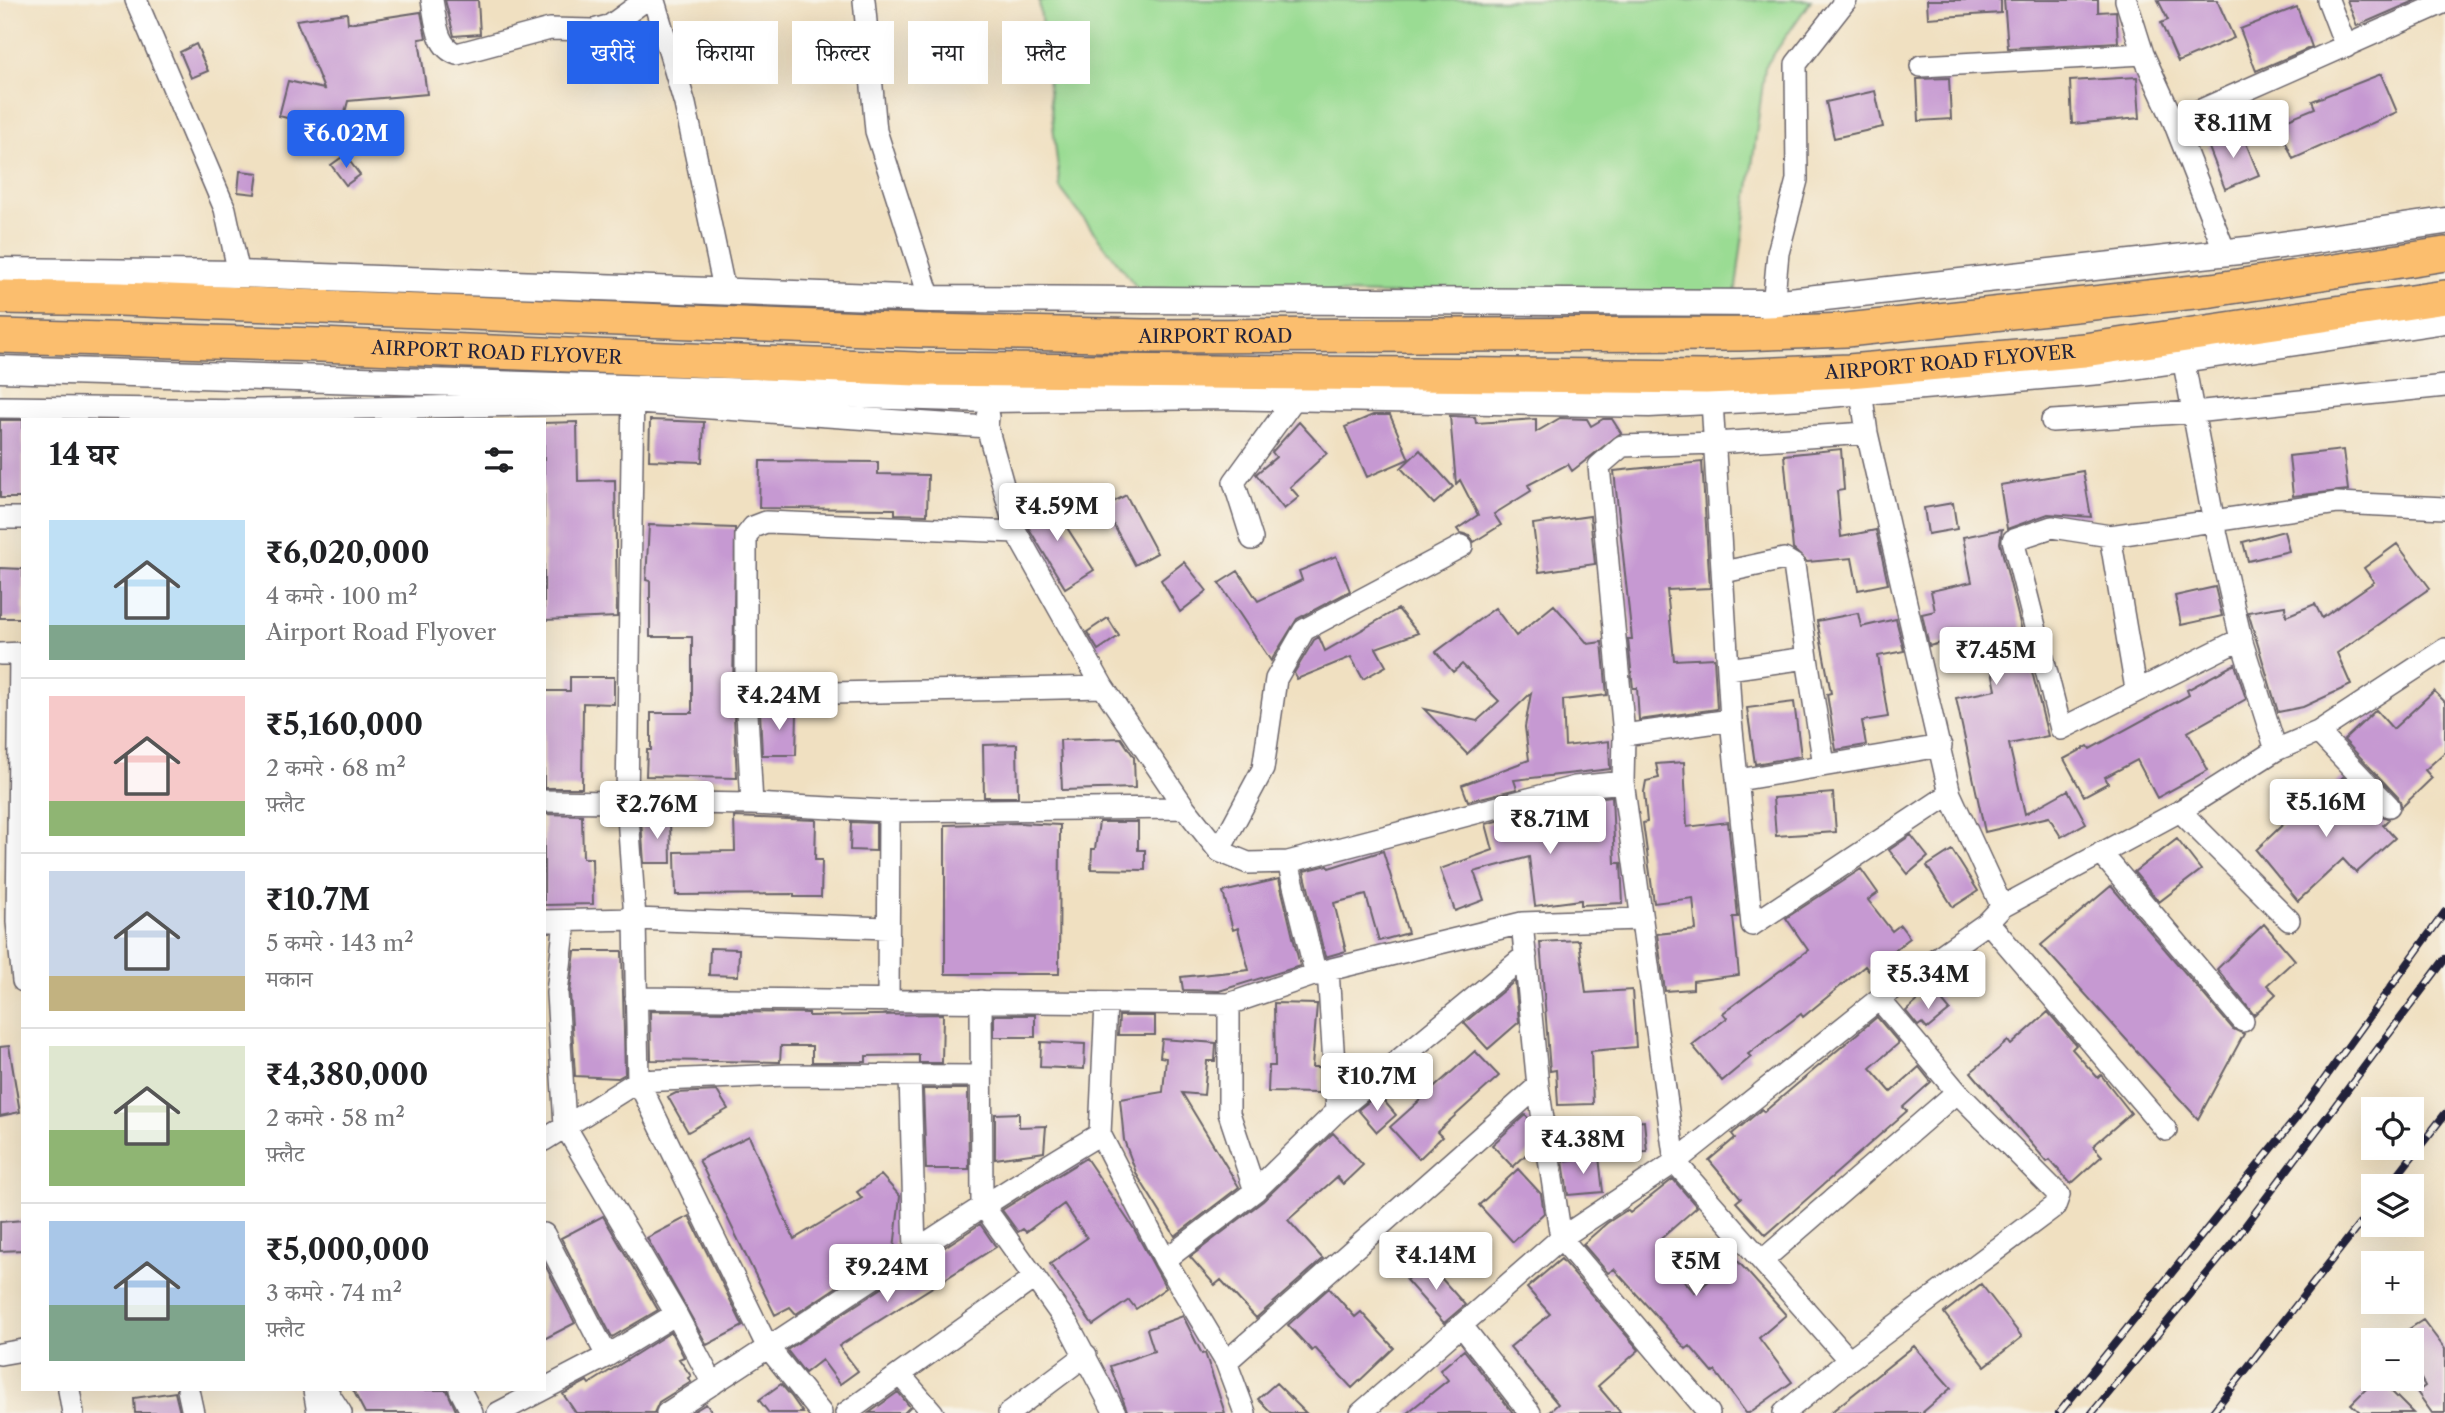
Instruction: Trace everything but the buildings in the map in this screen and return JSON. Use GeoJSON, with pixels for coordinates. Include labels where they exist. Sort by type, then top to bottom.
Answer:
{"type":"FeatureCollection","features":[{"type":"Feature","properties":{"kind":"main road"},"geometry":{"type":"LineString","coordinates":[[1772,318],[1846,330],[2212,289],[2445,254]]}},
{"type":"Feature","properties":{"kind":"main road","name":"AIRPORT ROAD FLYOVER"},"geometry":{"type":"LineString","coordinates":[[0,297],[650,310]]}},
{"type":"Feature","properties":{"kind":"main road","name":"AIRPORT ROAD FLYOVER"},"geometry":{"type":"LineString","coordinates":[[0,336],[320,345],[730,363],[991,384],[1450,388],[1706,377],[1855,381],[2084,351],[2445,297]]}},
{"type":"Feature","properties":{"kind":"main road","name":"AIRPORT ROAD"},"geometry":{"type":"LineString","coordinates":[[650,310],[892,330],[1145,336],[1772,318]]}},
{"type":"Feature","properties":{"kind":"street"},"geometry":{"type":"LineString","coordinates":[[136,0],[225,209],[239,274]]}},
{"type":"Feature","properties":{"kind":"street"},"geometry":{"type":"LineString","coordinates":[[432,0],[441,43],[448,51],[457,54],[550,29],[593,30],[611,25],[645,1],[654,1],[685,104],[724,293]]}},
{"type":"Feature","properties":{"kind":"street"},"geometry":{"type":"LineString","coordinates":[[864,0],[876,131],[930,299]]}},
{"type":"Feature","properties":{"kind":"street"},"geometry":{"type":"LineString","coordinates":[[1772,318],[1779,253],[1797,180],[1796,64],[1846,0]]}},
{"type":"Feature","properties":{"kind":"street"},"geometry":{"type":"LineString","coordinates":[[2126,0],[2143,54],[2174,122],[2225,252]]}},
{"type":"Feature","properties":{"kind":"street"},"geometry":{"type":"LineString","coordinates":[[2328,0],[2346,47]]}},
{"type":"Feature","properties":{"kind":"street"},"geometry":{"type":"LineString","coordinates":[[2174,122],[2346,47],[2441,2]]}},
{"type":"Feature","properties":{"kind":"street"},"geometry":{"type":"LineString","coordinates":[[1920,66],[2143,54]]}},
{"type":"Feature","properties":{"kind":"street"},"geometry":{"type":"LineString","coordinates":[[0,271],[239,274],[650,310],[724,293],[1772,318],[2445,221]]}},
{"type":"Feature","properties":{"kind":"street"},"geometry":{"type":"LineString","coordinates":[[0,407],[144,415],[254,415],[632,395],[991,384],[1296,398],[1450,388],[1649,404],[1712,401],[1855,381],[2100,371],[2445,320]]}},
{"type":"Feature","properties":{"kind":"street"},"geometry":{"type":"LineString","coordinates":[[2183,358],[2214,523],[2242,639],[2276,750]]}},
{"type":"Feature","properties":{"kind":"street"},"geometry":{"type":"LineString","coordinates":[[0,369],[252,375],[512,403]]}},
{"type":"Feature","properties":{"kind":"street"},"geometry":{"type":"LineString","coordinates":[[144,415],[147,372]]}},
{"type":"Feature","properties":{"kind":"street"},"geometry":{"type":"LineString","coordinates":[[252,375],[254,415]]}},
{"type":"Feature","properties":{"kind":"street"},"geometry":{"type":"LineString","coordinates":[[1855,381],[1950,794],[1995,914],[2166,1130]]}},
{"type":"Feature","properties":{"kind":"street"},"geometry":{"type":"LineString","coordinates":[[991,384],[987,427],[1016,532],[1102,687],[1185,808],[1219,851],[1248,863],[1288,862],[1575,787],[1623,782]]}},
{"type":"Feature","properties":{"kind":"street"},"geometry":{"type":"LineString","coordinates":[[2052,421],[2194,412],[2445,386]]}},
{"type":"Feature","properties":{"kind":"street"},"geometry":{"type":"LineString","coordinates":[[632,395],[987,427]]}},
{"type":"Feature","properties":{"kind":"street"},"geometry":{"type":"LineString","coordinates":[[632,395],[628,801],[635,919],[638,1081],[767,1346],[821,1413]]}},
{"type":"Feature","properties":{"kind":"street"},"geometry":{"type":"LineString","coordinates":[[1252,539],[1234,482],[1296,398]]}},
{"type":"Feature","properties":{"kind":"street"},"geometry":{"type":"LineString","coordinates":[[1712,401],[1731,720],[1752,925],[1950,794]]}},
{"type":"Feature","properties":{"kind":"street"},"geometry":{"type":"LineString","coordinates":[[1849,1360],[1675,1162],[1623,782],[1624,735],[1599,466],[1622,446],[1867,433]]}},
{"type":"Feature","properties":{"kind":"street"},"geometry":{"type":"LineString","coordinates":[[2242,639],[2136,689],[2061,729],[2013,540],[2052,527],[2110,536],[2337,503],[2445,508]]}},
{"type":"Feature","properties":{"kind":"street"},"geometry":{"type":"LineString","coordinates":[[0,518],[21,518]]}},
{"type":"Feature","properties":{"kind":"street"},"geometry":{"type":"LineString","coordinates":[[752,804],[746,695],[746,536],[752,527],[766,522],[1016,532]]}},
{"type":"Feature","properties":{"kind":"street"},"geometry":{"type":"LineString","coordinates":[[2110,536],[2136,689]]}},
{"type":"Feature","properties":{"kind":"street"},"geometry":{"type":"LineString","coordinates":[[1219,851],[1263,769],[1276,679],[1304,630],[1462,546]]}},
{"type":"Feature","properties":{"kind":"street"},"geometry":{"type":"LineString","coordinates":[[1724,572],[1784,559],[1794,565],[1824,765]]}},
{"type":"Feature","properties":{"kind":"street"},"geometry":{"type":"LineString","coordinates":[[1361,1413],[1561,1238],[1675,1162],[1879,999],[1995,914],[2180,811],[2276,750],[2318,732],[2445,649]]}},
{"type":"Feature","properties":{"kind":"street"},"geometry":{"type":"LineString","coordinates":[[14,654],[13,922],[21,969]]}},
{"type":"Feature","properties":{"kind":"street"},"geometry":{"type":"LineString","coordinates":[[1728,668],[1807,658]]}},
{"type":"Feature","properties":{"kind":"street"},"geometry":{"type":"LineString","coordinates":[[746,695],[1102,687]]}},
{"type":"Feature","properties":{"kind":"street"},"geometry":{"type":"LineString","coordinates":[[1624,735],[1731,720]]}},
{"type":"Feature","properties":{"kind":"street"},"geometry":{"type":"LineString","coordinates":[[2318,732],[2389,806]]}},
{"type":"Feature","properties":{"kind":"street"},"geometry":{"type":"LineString","coordinates":[[1738,780],[1941,746]]}},
{"type":"Feature","properties":{"kind":"street"},"geometry":{"type":"LineString","coordinates":[[546,801],[752,804],[889,811],[1185,808]]}},
{"type":"Feature","properties":{"kind":"street"},"geometry":{"type":"LineString","coordinates":[[888,1002],[889,811]]}},
{"type":"Feature","properties":{"kind":"street"},"geometry":{"type":"LineString","coordinates":[[2180,811],[2289,920]]}},
{"type":"Feature","properties":{"kind":"street"},"geometry":{"type":"LineString","coordinates":[[2101,853],[2243,1021]]}},
{"type":"Feature","properties":{"kind":"street"},"geometry":{"type":"LineString","coordinates":[[1288,862],[1322,972],[1337,1111]]}},
{"type":"Feature","properties":{"kind":"street"},"geometry":{"type":"LineString","coordinates":[[713,1384],[676,1314],[565,1126],[551,993],[554,921],[635,919],[887,928]]}},
{"type":"Feature","properties":{"kind":"street"},"geometry":{"type":"LineString","coordinates":[[636,998],[1229,1004],[1322,972],[1522,923],[1640,919]]}},
{"type":"Feature","properties":{"kind":"street"},"geometry":{"type":"LineString","coordinates":[[1522,923],[1538,1086],[1561,1238],[1709,1413]]}},
{"type":"Feature","properties":{"kind":"street"},"geometry":{"type":"LineString","coordinates":[[1165,1260],[1255,1191],[1337,1111],[1526,954]]}},
{"type":"Feature","properties":{"kind":"street"},"geometry":{"type":"LineString","coordinates":[[1784,1413],[1849,1360],[2055,1206],[2059,1195],[1957,1092],[1879,999]]}},
{"type":"Feature","properties":{"kind":"street"},"geometry":{"type":"LineString","coordinates":[[981,1001],[982,1204],[1069,1325],[1115,1413]]}},
{"type":"Feature","properties":{"kind":"street"},"geometry":{"type":"LineString","coordinates":[[1106,1003],[1100,1134],[1165,1260],[1226,1362],[1245,1413]]}},
{"type":"Feature","properties":{"kind":"street"},"geometry":{"type":"LineString","coordinates":[[1229,1004],[1229,1113],[1255,1191]]}},
{"type":"Feature","properties":{"kind":"street"},"geometry":{"type":"LineString","coordinates":[[546,1139],[638,1081],[786,1075],[980,1076]]}},
{"type":"Feature","properties":{"kind":"street"},"geometry":{"type":"LineString","coordinates":[[909,1076],[915,1251]]}},
{"type":"Feature","properties":{"kind":"street"},"geometry":{"type":"LineString","coordinates":[[1226,1362],[1538,1086]]}},
{"type":"Feature","properties":{"kind":"street"},"geometry":{"type":"LineString","coordinates":[[1763,1260],[1957,1092]]}},
{"type":"Feature","properties":{"kind":"street"},"geometry":{"type":"LineString","coordinates":[[667,1413],[915,1251],[982,1204],[1100,1134]]}},
{"type":"Feature","properties":{"kind":"street"},"geometry":{"type":"LineString","coordinates":[[546,1238],[607,1356]]}},
{"type":"Feature","properties":{"kind":"street"},"geometry":{"type":"LineString","coordinates":[[846,1413],[1034,1279]]}},
{"type":"Feature","properties":{"kind":"street"},"geometry":{"type":"LineString","coordinates":[[546,1385],[607,1356],[676,1314]]}},
{"type":"Feature","properties":{"kind":"street"},"geometry":{"type":"LineString","coordinates":[[1462,1326],[1530,1413]]}},
{"type":"Feature","properties":{"kind":"street"},"geometry":{"type":"LineString","coordinates":[[0,1354],[21,1350]]}},
{"type":"Feature","properties":{"kind":"street"},"geometry":{"type":"LineString","coordinates":[[1009,1413],[1086,1355]]}},
{"type":"Feature","properties":{"kind":"street"},"geometry":{"type":"LineString","coordinates":[[901,1376],[933,1413]]}},
{"type":"Feature","properties":{"kind":"street"},"geometry":{"type":"LineString","coordinates":[[69,1391],[73,1413]]}},
{"type":"Feature","properties":{"kind":"street"},"geometry":{"type":"LineString","coordinates":[[188,1391],[193,1413]]}},
{"type":"Feature","properties":{"kind":"street"},"geometry":{"type":"LineString","coordinates":[[314,1391],[318,1413]]}},
{"type":"Feature","properties":{"kind":"street"},"geometry":{"type":"LineString","coordinates":[[327,1391],[341,1413]]}},
{"type":"Feature","properties":{"kind":"street"},"geometry":{"type":"LineString","coordinates":[[461,1391],[472,1413]]}},
{"type":"Feature","properties":{"kind":"street"},"geometry":{"type":"LineString","coordinates":[[498,1413],[532,1392]]}},
{"type":"Feature","properties":{"kind":"green space"},"geometry":{"type":"Polygon","coordinates":[[[1039,0],[1811,0],[1765,67],[1734,303],[1137,288],[1060,188],[1048,84],[1090,84],[1090,21],[1041,21],[1039,0]]]}},
{"type":"Feature","properties":{"kind":"railway"},"geometry":{"type":"LineString","coordinates":[[2059,1413],[2297,1117],[2445,912]]}},
{"type":"Feature","properties":{"kind":"railway"},"geometry":{"type":"LineString","coordinates":[[2092,1413],[2231,1245],[2445,959]]}},
{"type":"Feature","properties":{"kind":"railway"},"geometry":{"type":"LineString","coordinates":[[2398,1174],[2445,1114]]}},
{"type":"Feature","properties":{"kind":"railway"},"geometry":{"type":"LineString","coordinates":[[2212,1413],[2361,1222]]}}]}
